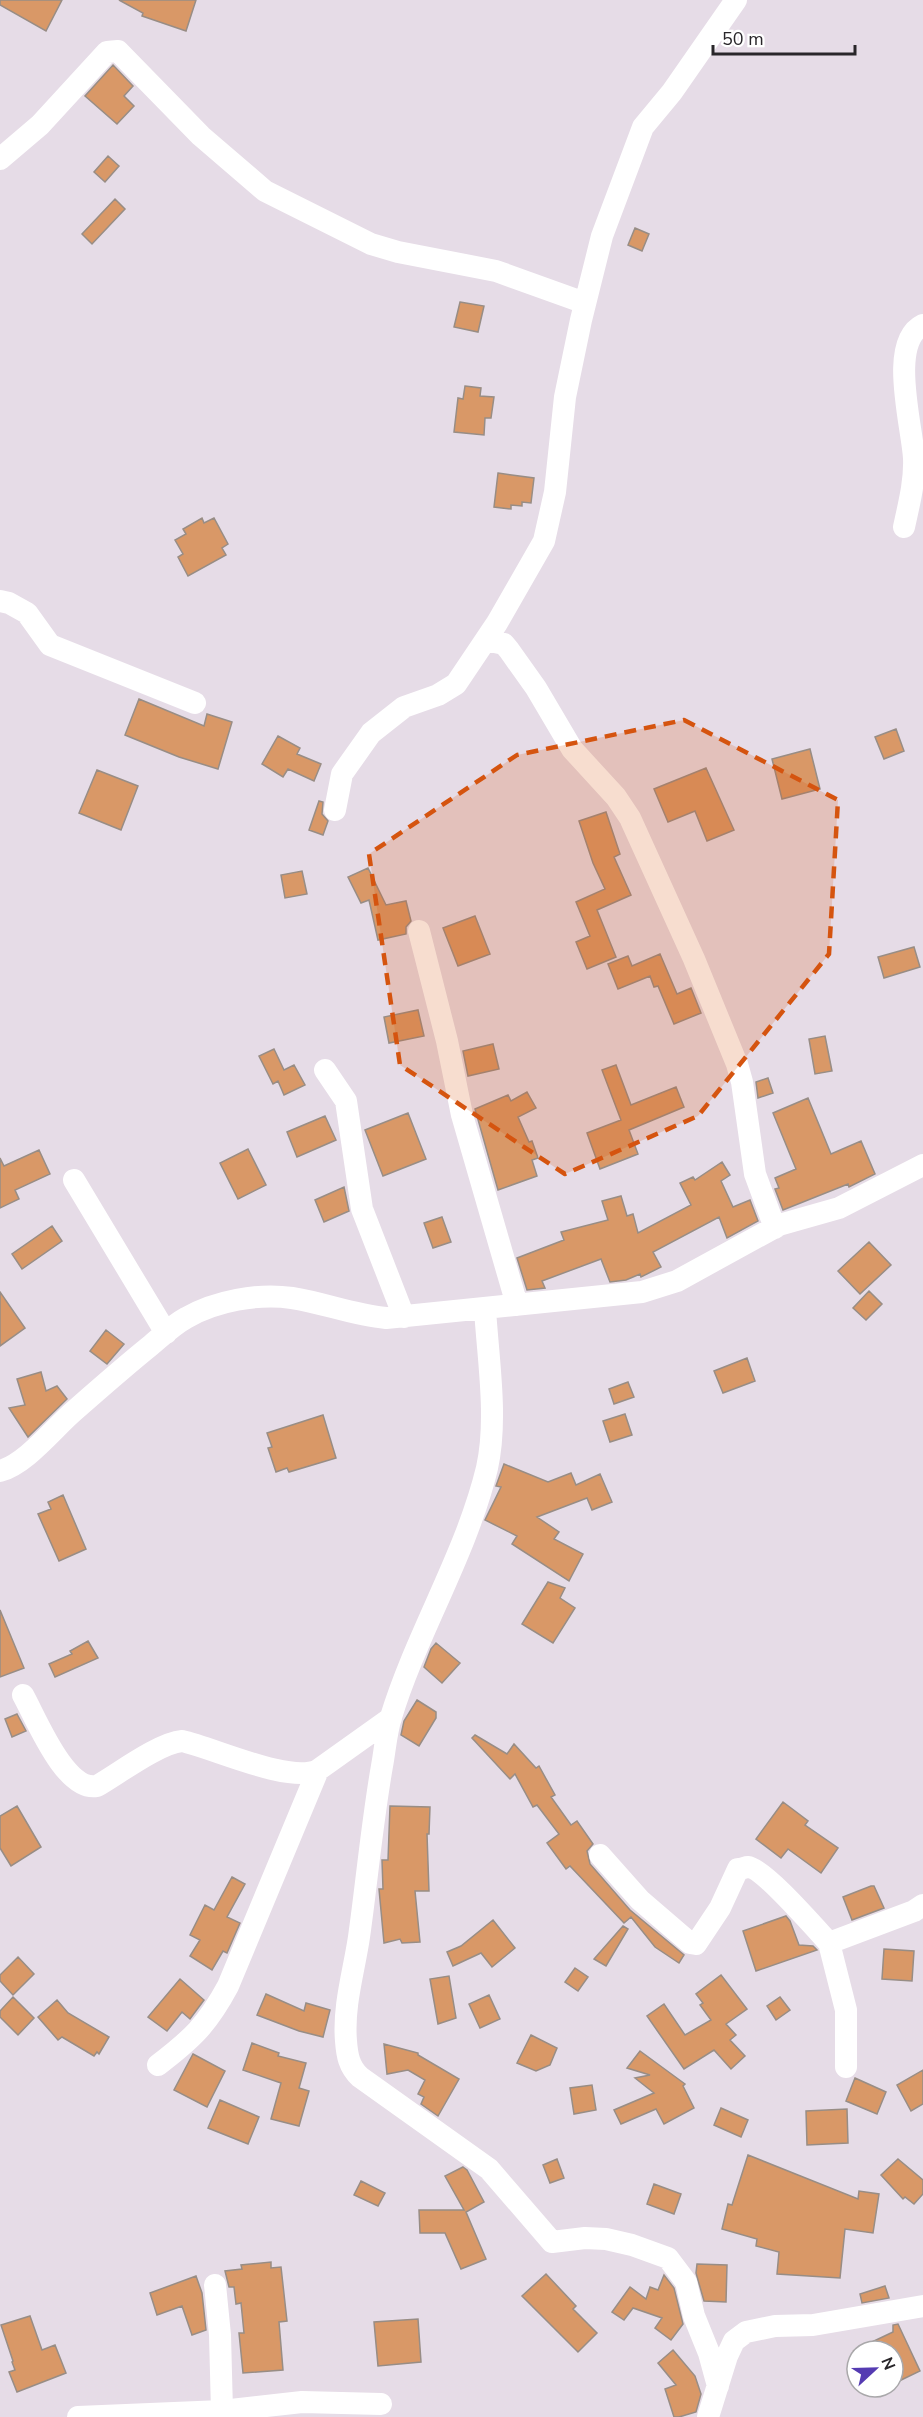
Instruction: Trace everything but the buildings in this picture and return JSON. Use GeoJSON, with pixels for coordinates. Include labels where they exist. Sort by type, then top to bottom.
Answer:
{"type":"FeatureCollection","features":[{"type":"Feature","properties":{"kind":"street"},"geometry":{"type":"LineString","coordinates":[[335,810],[342,774],[371,733],[404,707],[453,687],[486,640],[544,541],[555,492],[565,397],[585,303],[603,236],[643,127],[672,92],[736,0]]}},
{"type":"Feature","properties":{"kind":"street"},"geometry":{"type":"LineString","coordinates":[[0,159],[40,124],[107,52],[118,51],[201,136],[265,191],[371,244],[398,252],[496,271],[585,303]]}},
{"type":"Feature","properties":{"kind":"street"},"geometry":{"type":"LineString","coordinates":[[904,527],[914,476],[904,350],[913,332],[923,325]]}},
{"type":"Feature","properties":{"kind":"street"},"geometry":{"type":"LineString","coordinates":[[0,601],[9,603],[27,613],[50,645],[195,703]]}},
{"type":"Feature","properties":{"kind":"street"},"geometry":{"type":"LineString","coordinates":[[486,640],[504,644],[509,650],[536,688],[572,749],[616,797],[630,819],[694,959],[737,1064],[742,1082],[755,1174],[775,1228]]}},
{"type":"Feature","properties":{"kind":"street"},"geometry":{"type":"LineString","coordinates":[[419,931],[447,1041],[462,1115],[517,1305]]}},
{"type":"Feature","properties":{"kind":"street"},"geometry":{"type":"LineString","coordinates":[[325,1070],[346,1101],[362,1209],[404,1317]]}},
{"type":"Feature","properties":{"kind":"street"},"geometry":{"type":"LineString","coordinates":[[0,1471],[11,1467],[166,1333],[188,1316],[212,1306],[256,1297],[292,1298],[363,1316],[404,1317],[628,1295],[677,1281],[775,1228],[839,1208],[923,1165]]}},
{"type":"Feature","properties":{"kind":"street"},"geometry":{"type":"LineString","coordinates":[[74,1180],[166,1333]]}},
{"type":"Feature","properties":{"kind":"street"},"geometry":{"type":"LineString","coordinates":[[485,1309],[491,1413],[491,1440],[486,1469],[447,1582],[422,1637],[391,1718],[372,1822],[359,1936],[346,2018],[347,2054],[351,2068],[360,2077],[489,2169],[552,2242],[585,2238],[606,2239],[632,2245],[668,2258],[686,2282],[694,2316],[709,2353],[718,2386]]}},
{"type":"Feature","properties":{"kind":"street"},"geometry":{"type":"LineString","coordinates":[[23,1695],[59,1760],[73,1778],[91,1787],[97,1786],[157,1750],[175,1742],[182,1742],[276,1769],[308,1774],[318,1770],[391,1718]]}},
{"type":"Feature","properties":{"kind":"street"},"geometry":{"type":"LineString","coordinates":[[158,2065],[194,2037],[224,1994],[252,1932],[318,1770]]}},
{"type":"Feature","properties":{"kind":"street"},"geometry":{"type":"LineString","coordinates":[[600,1855],[640,1900],[690,1943],[696,1944],[720,1908],[738,1869],[748,1867],[756,1870],[790,1900],[829,1942],[846,2010],[846,2067]]}},
{"type":"Feature","properties":{"kind":"street"},"geometry":{"type":"LineString","coordinates":[[829,1942],[914,1911],[923,1905]]}},
{"type":"Feature","properties":{"kind":"street"},"geometry":{"type":"LineString","coordinates":[[215,2285],[220,2334],[222,2411]]}},
{"type":"Feature","properties":{"kind":"street"},"geometry":{"type":"LineString","coordinates":[[708,2417],[734,2342],[746,2332],[775,2326],[823,2323],[923,2306]]}},
{"type":"Feature","properties":{"kind":"street"},"geometry":{"type":"LineString","coordinates":[[78,2417],[222,2411],[302,2402],[381,2404]]}},
{"type":"Feature","properties":{"kind":"highlighted area"},"geometry":{"type":"Polygon","coordinates":[[[684,720],[838,800],[829,954],[698,1116],[565,1174],[400,1065],[369,854],[517,755],[684,720]]]}}]}
